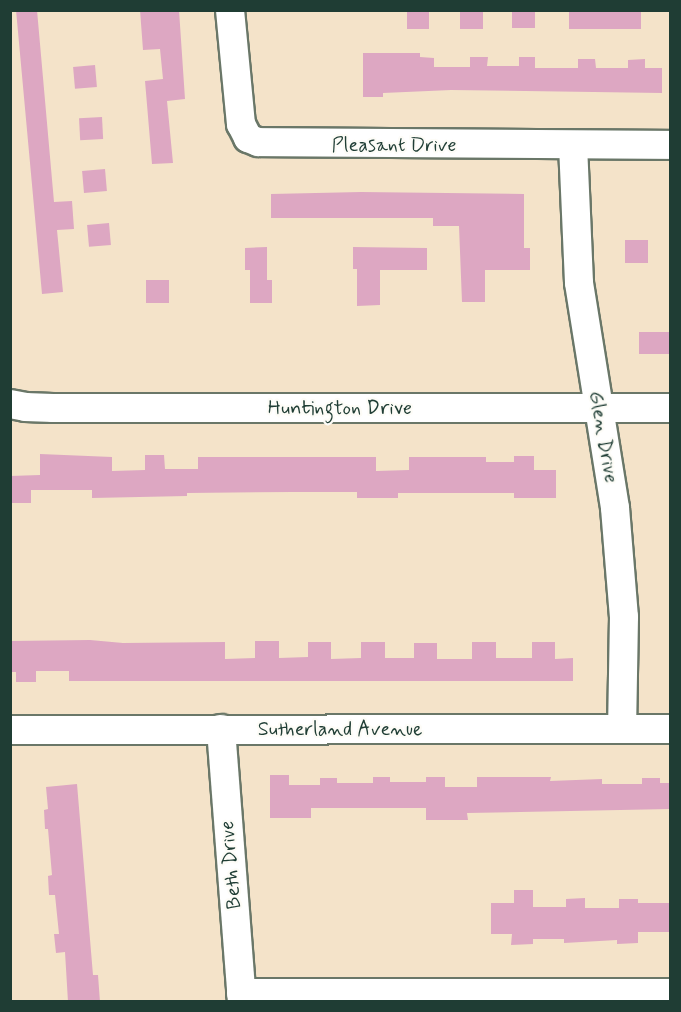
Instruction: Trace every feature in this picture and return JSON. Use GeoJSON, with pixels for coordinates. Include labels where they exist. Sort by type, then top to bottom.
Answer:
{"type":"FeatureCollection","features":[{"type":"Feature","properties":{"kind":"street","name":"Pleasant Drive"},"geometry":{"type":"LineString","coordinates":[[230,10],[241,124],[248,138],[258,142],[670,145]]}},
{"type":"Feature","properties":{"kind":"street","name":"Glen Drive"},"geometry":{"type":"LineString","coordinates":[[573,145],[579,283],[617,529],[624,617],[622,729]]}},
{"type":"Feature","properties":{"kind":"street","name":"Huntington Drive"},"geometry":{"type":"LineString","coordinates":[[10,404],[53,408],[670,408]]}},
{"type":"Feature","properties":{"kind":"street","name":"Beth Drive"},"geometry":{"type":"LineString","coordinates":[[221,729],[242,997]]}},
{"type":"Feature","properties":{"kind":"street","name":"Sutherland Avenue"},"geometry":{"type":"LineString","coordinates":[[10,730],[670,729]]}},
{"type":"Feature","properties":{"kind":"street"},"geometry":{"type":"LineString","coordinates":[[242,997],[476,997],[670,993]]}},
{"type":"Feature","properties":{"kind":"building"},"geometry":{"type":"Polygon","coordinates":[[[16,10],[37,10],[54,202],[72,201],[74,229],[57,230],[63,292],[42,294],[16,10]]]}},
{"type":"Feature","properties":{"kind":"building"},"geometry":{"type":"Polygon","coordinates":[[[140,10],[179,10],[185,99],[167,101],[173,163],[152,164],[145,81],[163,79],[160,49],[143,50],[140,10]]]}},
{"type":"Feature","properties":{"kind":"building"},"geometry":{"type":"Polygon","coordinates":[[[407,10],[429,10],[429,29],[407,29],[407,10]]]}},
{"type":"Feature","properties":{"kind":"building"},"geometry":{"type":"Polygon","coordinates":[[[460,10],[483,10],[483,29],[460,29],[460,10]]]}},
{"type":"Feature","properties":{"kind":"building"},"geometry":{"type":"Polygon","coordinates":[[[512,10],[535,10],[535,28],[512,28],[512,10]]]}},
{"type":"Feature","properties":{"kind":"building"},"geometry":{"type":"Polygon","coordinates":[[[569,10],[641,10],[641,29],[569,29],[569,10]]]}},
{"type":"Feature","properties":{"kind":"building"},"geometry":{"type":"Polygon","coordinates":[[[363,53],[420,53],[420,57],[434,58],[434,67],[470,67],[470,57],[488,57],[487,66],[519,66],[519,57],[535,57],[535,68],[578,68],[578,59],[595,59],[596,68],[628,68],[628,60],[645,59],[645,68],[662,68],[662,93],[451,90],[383,93],[383,97],[363,97],[363,53]]]}},
{"type":"Feature","properties":{"kind":"building"},"geometry":{"type":"Polygon","coordinates":[[[95,65],[97,87],[75,89],[73,67],[95,65]]]}},
{"type":"Feature","properties":{"kind":"building"},"geometry":{"type":"Polygon","coordinates":[[[102,117],[103,139],[80,140],[79,118],[102,117]]]}},
{"type":"Feature","properties":{"kind":"building"},"geometry":{"type":"Polygon","coordinates":[[[105,169],[107,191],[84,193],[82,171],[105,169]]]}},
{"type":"Feature","properties":{"kind":"building"},"geometry":{"type":"Polygon","coordinates":[[[361,192],[524,194],[524,248],[530,248],[530,270],[485,270],[485,302],[462,302],[459,226],[433,226],[433,218],[271,218],[271,194],[361,192]]]}},
{"type":"Feature","properties":{"kind":"building"},"geometry":{"type":"Polygon","coordinates":[[[109,223],[111,245],[89,247],[87,225],[109,223]]]}},
{"type":"Feature","properties":{"kind":"building"},"geometry":{"type":"Polygon","coordinates":[[[625,240],[648,240],[648,263],[625,263],[625,240]]]}},
{"type":"Feature","properties":{"kind":"building"},"geometry":{"type":"Polygon","coordinates":[[[267,247],[267,280],[272,280],[272,303],[250,303],[250,270],[245,270],[245,248],[267,247]]]}},
{"type":"Feature","properties":{"kind":"building"},"geometry":{"type":"Polygon","coordinates":[[[353,247],[427,248],[427,270],[380,270],[380,305],[357,306],[357,269],[353,269],[353,247]]]}},
{"type":"Feature","properties":{"kind":"building"},"geometry":{"type":"Polygon","coordinates":[[[146,280],[169,280],[169,303],[146,303],[146,280]]]}},
{"type":"Feature","properties":{"kind":"building"},"geometry":{"type":"Polygon","coordinates":[[[639,332],[670,332],[670,354],[639,354],[639,332]]]}},
{"type":"Feature","properties":{"kind":"building"},"geometry":{"type":"Polygon","coordinates":[[[40,454],[112,457],[112,471],[145,470],[145,455],[164,455],[165,469],[198,469],[198,457],[376,457],[376,471],[409,470],[409,457],[486,457],[486,462],[514,462],[514,456],[534,456],[534,470],[556,470],[556,498],[514,498],[514,493],[398,493],[398,498],[357,498],[357,492],[292,492],[187,493],[187,496],[92,498],[92,490],[31,490],[31,503],[10,503],[10,476],[40,475],[40,454]]]}},
{"type":"Feature","properties":{"kind":"building"},"geometry":{"type":"Polygon","coordinates":[[[90,640],[123,643],[225,642],[225,659],[255,658],[255,641],[279,641],[279,658],[308,657],[308,642],[331,642],[331,659],[361,658],[361,642],[385,642],[385,658],[414,658],[414,643],[437,643],[437,659],[472,659],[472,642],[496,642],[496,658],[532,658],[532,642],[555,642],[555,659],[573,658],[573,681],[69,681],[69,671],[36,671],[36,682],[16,682],[16,672],[10,672],[10,641],[90,640]]]}},
{"type":"Feature","properties":{"kind":"building"},"geometry":{"type":"Polygon","coordinates":[[[270,775],[289,775],[289,785],[320,785],[320,778],[337,778],[337,783],[373,783],[373,777],[390,777],[390,782],[426,782],[426,777],[445,777],[445,787],[477,787],[477,777],[551,777],[550,781],[602,779],[602,784],[642,784],[642,778],[660,778],[660,783],[670,783],[670,809],[467,813],[468,820],[426,820],[426,808],[311,808],[311,818],[270,818],[270,775]]]}},
{"type":"Feature","properties":{"kind":"building"},"geometry":{"type":"Polygon","coordinates":[[[77,784],[93,975],[98,975],[100,1002],[68,1002],[65,952],[56,953],[54,934],[59,934],[55,895],[49,895],[48,876],[52,875],[48,829],[45,829],[44,810],[48,809],[46,787],[77,784]]]}},
{"type":"Feature","properties":{"kind":"building"},"geometry":{"type":"Polygon","coordinates":[[[514,890],[533,890],[533,907],[566,907],[566,899],[585,898],[585,908],[619,908],[619,899],[638,899],[638,903],[670,903],[670,932],[638,932],[638,943],[617,944],[617,940],[564,943],[564,939],[533,939],[533,944],[511,945],[512,934],[491,934],[491,903],[514,903],[514,890]]]}}]}
